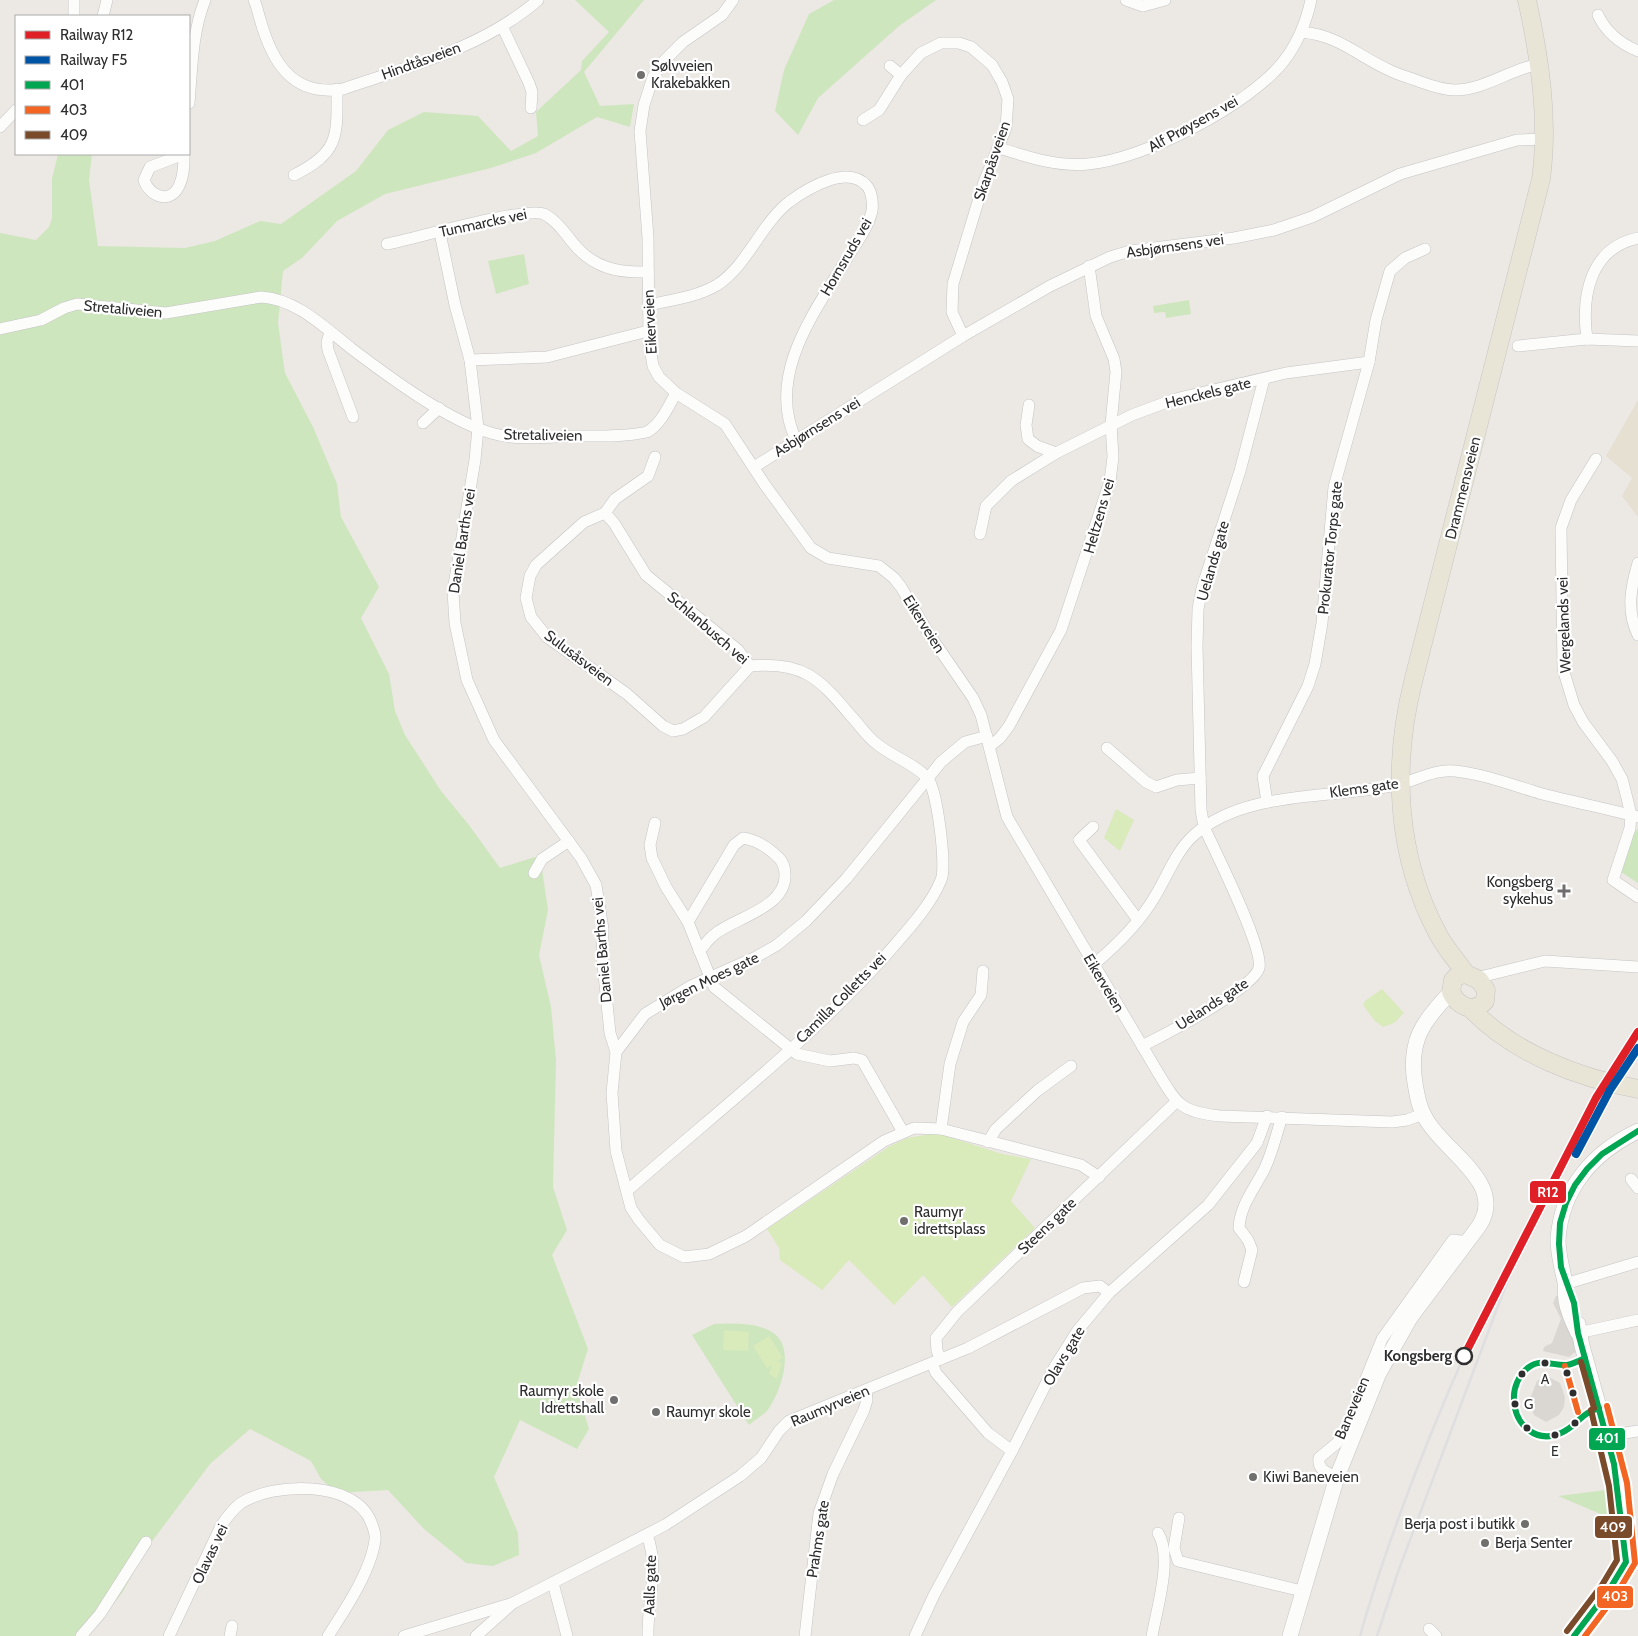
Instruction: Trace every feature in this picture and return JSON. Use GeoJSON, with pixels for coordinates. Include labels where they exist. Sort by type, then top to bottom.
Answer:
{"type":"FeatureCollection","features":[{"type":"Feature","properties":{"kind":"main road","name":"Drammensveien"},"geometry":{"type":"LineString","coordinates":[[1521,0],[1533,36]]}},
{"type":"Feature","properties":{"kind":"main road","name":"Drammensveien"},"geometry":{"type":"LineString","coordinates":[[1527,0],[1544,101],[1545,139],[1541,179],[1410,695],[1400,748],[1400,784],[1404,831],[1412,870],[1423,903],[1483,1021],[1529,1050],[1579,1074],[1638,1089]]}},
{"type":"Feature","properties":{"kind":"main road"},"geometry":{"type":"LineString","coordinates":[[1423,1114],[1416,1088],[1413,1060],[1417,1038],[1437,1005],[1468,991]]}},
{"type":"Feature","properties":{"kind":"main road","name":"Drammensveien"},"geometry":{"type":"LineString","coordinates":[[1613,1083],[1638,1077]]}},
{"type":"Feature","properties":{"kind":"main road","name":"Baneveien"},"geometry":{"type":"LineString","coordinates":[[1290,1636],[1337,1477],[1390,1350],[1410,1318],[1483,1220],[1486,1203],[1485,1193],[1472,1173],[1432,1129],[1423,1114]]}},
{"type":"Feature","properties":{"kind":"main road"},"geometry":{"type":"LineString","coordinates":[[1607,1436],[1578,1333],[1573,1299],[1565,1284],[1558,1241],[1570,1193],[1585,1169],[1610,1146],[1638,1131]]}},
{"type":"Feature","properties":{"kind":"street"},"geometry":{"type":"LineString","coordinates":[[74,0],[74,15]]}},
{"type":"Feature","properties":{"kind":"street"},"geometry":{"type":"LineString","coordinates":[[103,15],[107,0]]}},
{"type":"Feature","properties":{"kind":"street"},"geometry":{"type":"LineString","coordinates":[[190,91],[198,17],[205,0]]}},
{"type":"Feature","properties":{"kind":"street","name":"Hindtåsveien"},"geometry":{"type":"LineString","coordinates":[[255,1],[270,48],[286,73],[307,87],[337,90],[441,55],[480,38],[502,26],[538,0]]}},
{"type":"Feature","properties":{"kind":"street","name":"Eikerveien"},"geometry":{"type":"LineString","coordinates":[[733,0],[722,16],[683,42],[664,60],[653,77],[644,105],[640,131],[648,238],[648,331],[650,354],[653,366],[659,377],[676,393],[725,424],[793,524],[812,548],[828,558],[879,566],[894,578],[973,698],[981,715],[989,741],[1007,817],[1142,1046],[1177,1101],[1196,1113],[1392,1122],[1407,1120],[1423,1114]]}},
{"type":"Feature","properties":{"kind":"street"},"geometry":{"type":"LineString","coordinates":[[1126,0],[1143,6],[1165,0]]}},
{"type":"Feature","properties":{"kind":"street","name":"Alf Prøysens vei"},"geometry":{"type":"LineString","coordinates":[[999,148],[1057,164],[1075,165],[1110,160],[1145,151],[1196,126],[1246,95],[1276,70],[1302,32],[1311,0]]}},
{"type":"Feature","properties":{"kind":"street"},"geometry":{"type":"LineString","coordinates":[[1598,15],[1602,24],[1622,44],[1638,51]]}},
{"type":"Feature","properties":{"kind":"street"},"geometry":{"type":"LineString","coordinates":[[502,26],[529,83],[532,92],[531,108]]}},
{"type":"Feature","properties":{"kind":"street"},"geometry":{"type":"LineString","coordinates":[[1302,32],[1316,34],[1345,44],[1358,54],[1390,71],[1435,87],[1453,90],[1467,89],[1520,69],[1539,64]]}},
{"type":"Feature","properties":{"kind":"street","name":"Skarpåsveien"},"geometry":{"type":"LineString","coordinates":[[862,120],[880,110],[901,75],[921,53],[941,43],[959,43],[971,47],[984,56],[1002,82],[1008,99],[1006,128],[984,182],[953,284],[952,312],[963,336]]}},
{"type":"Feature","properties":{"kind":"street"},"geometry":{"type":"LineString","coordinates":[[890,66],[901,75]]}},
{"type":"Feature","properties":{"kind":"street"},"geometry":{"type":"LineString","coordinates":[[294,175],[320,160],[333,144],[337,113],[337,90]]}},
{"type":"Feature","properties":{"kind":"street"},"geometry":{"type":"LineString","coordinates":[[0,127],[15,111]]}},
{"type":"Feature","properties":{"kind":"street","name":"Asbjørnsens vei"},"geometry":{"type":"LineString","coordinates":[[754,467],[963,336],[1089,266],[1130,250],[1234,238],[1274,230],[1312,217],[1372,186],[1400,174],[1517,140],[1545,139]]}},
{"type":"Feature","properties":{"kind":"street","name":"Hornsruds vei"},"geometry":{"type":"LineString","coordinates":[[648,305],[698,294],[719,284],[746,254],[775,216],[790,202],[818,185],[833,180],[846,176],[860,179],[869,189],[872,200],[872,210],[866,228],[818,306],[798,343],[792,363],[787,411],[789,425],[796,440]]}},
{"type":"Feature","properties":{"kind":"street","name":"Tunmarcks vei"},"geometry":{"type":"LineString","coordinates":[[387,244],[440,233],[503,216],[529,212],[543,213],[565,232],[588,259],[600,266],[612,270],[648,272]]}},
{"type":"Feature","properties":{"kind":"street","name":"Daniel Barths vei"},"geometry":{"type":"LineString","coordinates":[[440,233],[455,305],[470,360],[478,428],[475,460],[453,590],[455,623],[467,680],[494,740],[581,858],[596,885],[603,929],[602,955],[610,1033],[616,1052]]}},
{"type":"Feature","properties":{"kind":"street"},"geometry":{"type":"LineString","coordinates":[[1588,339],[1585,325],[1587,290],[1594,269],[1606,253],[1616,246],[1638,238]]}},
{"type":"Feature","properties":{"kind":"street","name":"Prokurator Torps gate"},"geometry":{"type":"LineString","coordinates":[[1267,802],[1263,776],[1308,686],[1315,664],[1322,623],[1334,487],[1369,362],[1376,320],[1390,270],[1411,255],[1425,249]]}},
{"type":"Feature","properties":{"kind":"street","name":"Heltzens vei"},"geometry":{"type":"LineString","coordinates":[[989,741],[1000,738],[1020,708],[1047,659],[1069,608],[1110,481],[1113,457],[1110,424],[1116,372],[1114,358],[1096,316],[1089,266]]}},
{"type":"Feature","properties":{"kind":"street","name":"Stretaliveien"},"geometry":{"type":"LineString","coordinates":[[0,329],[41,320],[64,308],[77,304],[166,313],[261,297],[276,299],[295,306],[363,358],[439,408],[492,434],[513,436],[637,434],[655,427],[676,393]]}},
{"type":"Feature","properties":{"kind":"street"},"geometry":{"type":"LineString","coordinates":[[470,360],[547,357],[648,331]]}},
{"type":"Feature","properties":{"kind":"street"},"geometry":{"type":"LineString","coordinates":[[330,332],[327,342],[328,350],[354,417]]}},
{"type":"Feature","properties":{"kind":"street"},"geometry":{"type":"LineString","coordinates":[[1518,346],[1588,339],[1638,341]]}},
{"type":"Feature","properties":{"kind":"street","name":"Henckels gate"},"geometry":{"type":"LineString","coordinates":[[980,534],[986,506],[993,496],[1011,481],[1056,453],[1110,424],[1174,399],[1286,373],[1369,362]]}},
{"type":"Feature","properties":{"kind":"street","name":"Uelands gate"},"geometry":{"type":"LineString","coordinates":[[1142,1046],[1203,1012],[1252,980],[1260,966],[1259,954],[1251,934],[1204,827],[1200,778],[1201,729],[1197,646],[1198,609],[1202,588],[1240,471],[1264,379]]}},
{"type":"Feature","properties":{"kind":"street"},"geometry":{"type":"LineString","coordinates":[[1029,405],[1026,425],[1028,438],[1037,446],[1056,453]]}},
{"type":"Feature","properties":{"kind":"street"},"geometry":{"type":"LineString","coordinates":[[423,423],[439,408]]}},
{"type":"Feature","properties":{"kind":"street","name":"Sulusåsveien"},"geometry":{"type":"LineString","coordinates":[[655,457],[648,476],[615,499],[605,513],[584,522],[548,553],[530,576],[526,598],[532,617],[547,637],[628,694],[663,726],[673,730],[688,727],[704,716],[750,666]]}},
{"type":"Feature","properties":{"kind":"street","name":"Wergelands vei"},"geometry":{"type":"LineString","coordinates":[[1596,459],[1572,500],[1561,528],[1563,670],[1574,705],[1622,779],[1635,816],[1613,880],[1638,897]]}},
{"type":"Feature","properties":{"kind":"street","name":"Schlanbusch vei"},"geometry":{"type":"LineString","coordinates":[[605,513],[614,523],[646,575],[738,650],[750,666],[787,666],[810,676],[837,699],[869,738],[928,779]]}},
{"type":"Feature","properties":{"kind":"street"},"geometry":{"type":"LineString","coordinates":[[1638,563],[1632,586],[1630,606],[1638,635]]}},
{"type":"Feature","properties":{"kind":"street","name":"Jørgen Moes gate"},"geometry":{"type":"LineString","coordinates":[[616,1052],[645,1014],[659,1003],[708,978],[756,957],[806,922],[846,879],[941,762],[965,742],[989,741]]}},
{"type":"Feature","properties":{"kind":"street"},"geometry":{"type":"LineString","coordinates":[[1108,748],[1146,782],[1156,787],[1177,780],[1200,778]]}},
{"type":"Feature","properties":{"kind":"street","name":"Klems gate"},"geometry":{"type":"LineString","coordinates":[[1093,964],[1123,937],[1138,920],[1153,900],[1180,852],[1192,836],[1204,827],[1244,808],[1267,802],[1400,784],[1436,772],[1454,771],[1483,776],[1573,802],[1635,816]]}},
{"type":"Feature","properties":{"kind":"street","name":"Camilla Colletts vei"},"geometry":{"type":"LineString","coordinates":[[627,1192],[824,1020],[858,986],[901,938],[940,882],[944,866],[944,854],[934,796],[928,779]]}},
{"type":"Feature","properties":{"kind":"street"},"geometry":{"type":"LineString","coordinates":[[655,823],[650,845],[652,858],[666,887],[688,922],[708,978],[722,996],[797,1054],[815,1060],[830,1062],[854,1058],[862,1060],[903,1132]]}},
{"type":"Feature","properties":{"kind":"street"},"geometry":{"type":"LineString","coordinates":[[1093,827],[1079,840],[1138,920]]}},
{"type":"Feature","properties":{"kind":"street"},"geometry":{"type":"LineString","coordinates":[[688,922],[734,844],[743,838],[761,843],[780,859],[785,867],[786,879],[779,893],[764,907],[715,934],[699,951]]}},
{"type":"Feature","properties":{"kind":"street"},"geometry":{"type":"LineString","coordinates":[[534,874],[542,859],[569,841]]}},
{"type":"Feature","properties":{"kind":"street"},"geometry":{"type":"LineString","coordinates":[[1468,991],[1513,968],[1544,961],[1638,967]]}},
{"type":"Feature","properties":{"kind":"street"},"geometry":{"type":"LineString","coordinates":[[941,1129],[953,1056],[963,1022],[981,995],[982,971]]}},
{"type":"Feature","properties":{"kind":"street"},"geometry":{"type":"LineString","coordinates":[[616,1052],[613,1125],[616,1152],[631,1208],[660,1245],[684,1257],[709,1254],[746,1236],[859,1157],[903,1132],[925,1127],[941,1129],[1081,1165],[1099,1176]]}},
{"type":"Feature","properties":{"kind":"street"},"geometry":{"type":"LineString","coordinates":[[988,1142],[996,1129],[1037,1091],[1071,1066]]}},
{"type":"Feature","properties":{"kind":"street","name":"Steens gate"},"geometry":{"type":"LineString","coordinates":[[936,1361],[936,1344],[940,1331],[957,1312],[1177,1101]]}},
{"type":"Feature","properties":{"kind":"street","name":"Olavs gate"},"geometry":{"type":"LineString","coordinates":[[915,1636],[934,1595],[1012,1451],[1054,1368],[1078,1330],[1109,1293],[1208,1205],[1257,1144],[1267,1116]]}},
{"type":"Feature","properties":{"kind":"street"},"geometry":{"type":"LineString","coordinates":[[1244,1282],[1252,1250],[1248,1240],[1239,1228],[1239,1222],[1245,1203],[1265,1168],[1282,1117]]}},
{"type":"Feature","properties":{"kind":"street","name":"Baneveien"},"geometry":{"type":"LineString","coordinates":[[1337,1477],[1321,1469],[1318,1463],[1319,1458],[1337,1444],[1343,1435],[1382,1339],[1453,1240],[1467,1242]]}},
{"type":"Feature","properties":{"kind":"street"},"geometry":{"type":"LineString","coordinates":[[1565,1284],[1638,1262]]}},
{"type":"Feature","properties":{"kind":"street","name":"Raumyrveien"},"geometry":{"type":"LineString","coordinates":[[476,1636],[513,1603],[648,1535],[752,1466],[761,1458],[779,1431],[789,1421],[968,1348],[1082,1288],[1100,1286],[1109,1293]]}},
{"type":"Feature","properties":{"kind":"street"},"geometry":{"type":"LineString","coordinates":[[1578,1333],[1638,1320]]}},
{"type":"Feature","properties":{"kind":"street"},"geometry":{"type":"LineString","coordinates":[[936,1361],[936,1373],[988,1433],[1012,1451]]}},
{"type":"Feature","properties":{"kind":"street","name":"Prahms gate"},"geometry":{"type":"LineString","coordinates":[[805,1636],[819,1513],[833,1474],[864,1410],[867,1400],[866,1391]]}},
{"type":"Feature","properties":{"kind":"street"},"geometry":{"type":"LineString","coordinates":[[1574,1636],[1626,1562],[1618,1484],[1607,1436],[1638,1431]]}},
{"type":"Feature","properties":{"kind":"street","name":"Olavas vei"},"geometry":{"type":"LineString","coordinates":[[169,1636],[221,1526],[232,1510],[243,1502],[272,1492],[310,1489],[340,1493],[354,1499],[368,1515],[375,1539],[369,1560],[330,1636]]}},
{"type":"Feature","properties":{"kind":"street"},"geometry":{"type":"LineString","coordinates":[[1179,1518],[1174,1548],[1178,1561],[1302,1591]]}},
{"type":"Feature","properties":{"kind":"street"},"geometry":{"type":"LineString","coordinates":[[1152,1636],[1164,1571],[1163,1542],[1158,1533]]}},
{"type":"Feature","properties":{"kind":"street","name":"Aalls gate"},"geometry":{"type":"LineString","coordinates":[[648,1535],[654,1556],[654,1572],[648,1636]]}},
{"type":"Feature","properties":{"kind":"street"},"geometry":{"type":"LineString","coordinates":[[81,1636],[100,1614],[146,1542]]}},
{"type":"Feature","properties":{"kind":"street"},"geometry":{"type":"LineString","coordinates":[[1626,1562],[1638,1565]]}},
{"type":"Feature","properties":{"kind":"street"},"geometry":{"type":"LineString","coordinates":[[553,1584],[567,1636]]}},
{"type":"Feature","properties":{"kind":"street"},"geometry":{"type":"LineString","coordinates":[[404,1636],[513,1603]]}},
{"type":"Feature","properties":{"kind":"shaded area"},"geometry":{"type":"Polygon","coordinates":[[[1638,400],[1638,517],[1622,496],[1632,478],[1606,456],[1638,400]]]}},
{"type":"Feature","properties":{"kind":"shaded area"},"geometry":{"type":"Polygon","coordinates":[[[1556,1296],[1559,1296],[1576,1345],[1575,1352],[1569,1357],[1543,1351],[1544,1347],[1552,1343],[1561,1319],[1553,1303],[1556,1296]]]}},
{"type":"Feature","properties":{"kind":"shaded area"},"geometry":{"type":"Polygon","coordinates":[[[1547,1376],[1560,1383],[1565,1397],[1564,1407],[1559,1415],[1546,1422],[1534,1415],[1529,1401],[1537,1381],[1547,1376]]]}},
{"type":"Feature","properties":{"kind":"green space"},"geometry":{"type":"Polygon","coordinates":[[[575,0],[644,0],[584,72],[600,106],[634,104],[630,127],[597,117],[536,153],[491,168],[385,194],[337,221],[302,258],[283,271],[278,323],[285,373],[313,427],[337,484],[341,517],[379,587],[361,618],[389,674],[395,711],[405,735],[441,791],[469,825],[500,868],[535,857],[542,869],[548,910],[539,955],[551,1007],[556,1060],[553,1187],[567,1230],[552,1255],[588,1349],[576,1387],[589,1429],[577,1449],[520,1420],[494,1477],[518,1533],[519,1555],[493,1566],[466,1563],[424,1529],[388,1490],[337,1493],[321,1479],[311,1461],[250,1429],[210,1464],[147,1548],[122,1593],[88,1636],[0,1636],[0,233],[36,240],[49,227],[52,218],[52,178],[58,155],[92,155],[89,180],[98,246],[185,248],[215,241],[260,221],[281,224],[356,171],[388,130],[424,112],[478,116],[511,151],[538,136],[536,112],[581,70],[582,61],[609,32],[575,0]]]}},
{"type":"Feature","properties":{"kind":"green space"},"geometry":{"type":"Polygon","coordinates":[[[834,0],[936,0],[899,26],[818,98],[798,135],[775,111],[784,70],[809,14],[834,0]]]}},
{"type":"Feature","properties":{"kind":"green space"},"geometry":{"type":"Polygon","coordinates":[[[524,254],[529,284],[496,294],[488,261],[524,254]]]}},
{"type":"Feature","properties":{"kind":"green space"},"geometry":{"type":"Polygon","coordinates":[[[1189,300],[1191,314],[1166,318],[1165,312],[1154,313],[1153,306],[1189,300]]]}},
{"type":"Feature","properties":{"kind":"green space"},"geometry":{"type":"Polygon","coordinates":[[[1116,809],[1134,820],[1120,851],[1104,838],[1116,809]]]}},
{"type":"Feature","properties":{"kind":"green space"},"geometry":{"type":"Polygon","coordinates":[[[1638,828],[1638,883],[1621,872],[1633,836],[1638,828]]]}},
{"type":"Feature","properties":{"kind":"green space"},"geometry":{"type":"Polygon","coordinates":[[[1382,989],[1404,1013],[1394,1023],[1383,1027],[1375,1021],[1363,1005],[1365,1001],[1382,989]]]}},
{"type":"Feature","properties":{"kind":"green space","name":"Raumyr idrettsplass"},"geometry":{"type":"Polygon","coordinates":[[[937,1133],[1002,1154],[1031,1159],[1011,1201],[1035,1228],[952,1307],[923,1275],[894,1305],[849,1260],[822,1290],[780,1260],[779,1248],[767,1229],[890,1146],[907,1138],[937,1133]]]}},
{"type":"Feature","properties":{"kind":"green space"},"geometry":{"type":"Polygon","coordinates":[[[714,1324],[747,1324],[764,1328],[777,1336],[782,1343],[785,1363],[780,1384],[772,1404],[767,1411],[749,1425],[692,1335],[714,1324]]]}},
{"type":"Feature","properties":{"kind":"green space"},"geometry":{"type":"Polygon","coordinates":[[[724,1330],[749,1332],[748,1351],[723,1350],[724,1330]]]}},
{"type":"Feature","properties":{"kind":"green space"},"geometry":{"type":"Polygon","coordinates":[[[769,1336],[783,1358],[777,1361],[782,1363],[777,1379],[769,1374],[772,1365],[767,1368],[753,1346],[769,1336]]]}},
{"type":"Feature","properties":{"kind":"green space"},"geometry":{"type":"Polygon","coordinates":[[[1606,1490],[1610,1518],[1558,1496],[1606,1490]]]}},
{"type":"Feature","properties":{"kind":"railway"},"geometry":{"type":"LineString","coordinates":[[1377,1636],[1398,1572],[1501,1298],[1536,1213]]}},
{"type":"Feature","properties":{"kind":"railway"},"geometry":{"type":"LineString","coordinates":[[1360,1636],[1407,1494],[1464,1356]]}},
{"type":"Feature","properties":{"kind":"rail line","name":"R12"},"geometry":{"type":"LineString","coordinates":[[1464,1356],[1596,1098],[1638,1032]]}},
{"type":"Feature","properties":{"kind":"rail line","name":"F5"},"geometry":{"type":"LineString","coordinates":[[1576,1154],[1610,1090],[1638,1048]]}},
{"type":"Feature","properties":{"kind":"transit line","name":"401"},"geometry":{"type":"LineString","coordinates":[[1574,1636],[1609,1590],[1626,1562],[1614,1464],[1578,1333],[1574,1303],[1561,1267],[1560,1223],[1566,1203],[1575,1185],[1587,1169],[1602,1154],[1638,1131]]}},
{"type":"Feature","properties":{"kind":"transit line","name":"401"},"geometry":{"type":"LineString","coordinates":[[1585,1358],[1567,1365],[1538,1363],[1529,1367],[1522,1373],[1516,1386],[1514,1395],[1515,1409],[1518,1417],[1528,1430],[1535,1434],[1552,1436],[1561,1433],[1588,1413],[1599,1408]]}},
{"type":"Feature","properties":{"kind":"transit line","name":"409"},"geometry":{"type":"LineString","coordinates":[[1581,1362],[1594,1408]]}},
{"type":"Feature","properties":{"kind":"transit line","name":"403"},"geometry":{"type":"LineString","coordinates":[[1565,1366],[1578,1412]]}},
{"type":"Feature","properties":{"kind":"transit line","name":"403"},"geometry":{"type":"LineString","coordinates":[[1585,1636],[1616,1595],[1635,1563],[1627,1483],[1607,1406]]}},
{"type":"Feature","properties":{"kind":"transit line","name":"409"},"geometry":{"type":"LineString","coordinates":[[1567,1631],[1602,1585],[1617,1560],[1609,1486],[1591,1410]]}},
{"type":"Feature","properties":{"kind":"place","name":"Sølvveien Krakebakken"},"geometry":{"type":"Point","coordinates":[641,75]}},
{"type":"Feature","properties":{"kind":"place","name":"Kongsberg sykehus"},"geometry":{"type":"Point","coordinates":[1564,891]}},
{"type":"Feature","properties":{"kind":"place","name":"Raumyr idrettsplass"},"geometry":{"type":"Point","coordinates":[904,1221]}},
{"type":"Feature","properties":{"kind":"place","name":"Kongsberg"},"geometry":{"type":"Point","coordinates":[1464,1356]}},
{"type":"Feature","properties":{"kind":"place","name":"A"},"geometry":{"type":"Point","coordinates":[1545,1363]}},
{"type":"Feature","properties":{"kind":"place","name":"Raumyr skole Idrettshall"},"geometry":{"type":"Point","coordinates":[614,1400]}},
{"type":"Feature","properties":{"kind":"place","name":"G"},"geometry":{"type":"Point","coordinates":[1515,1404]}},
{"type":"Feature","properties":{"kind":"place","name":"Raumyr skole"},"geometry":{"type":"Point","coordinates":[656,1412]}},
{"type":"Feature","properties":{"kind":"place","name":"E"},"geometry":{"type":"Point","coordinates":[1555,1435]}},
{"type":"Feature","properties":{"kind":"place","name":"Kiwi Baneveien"},"geometry":{"type":"Point","coordinates":[1253,1477]}},
{"type":"Feature","properties":{"kind":"place","name":"Berja post i butikk"},"geometry":{"type":"Point","coordinates":[1525,1524]}},
{"type":"Feature","properties":{"kind":"place","name":"Berja Senter"},"geometry":{"type":"Point","coordinates":[1485,1543]}}]}
